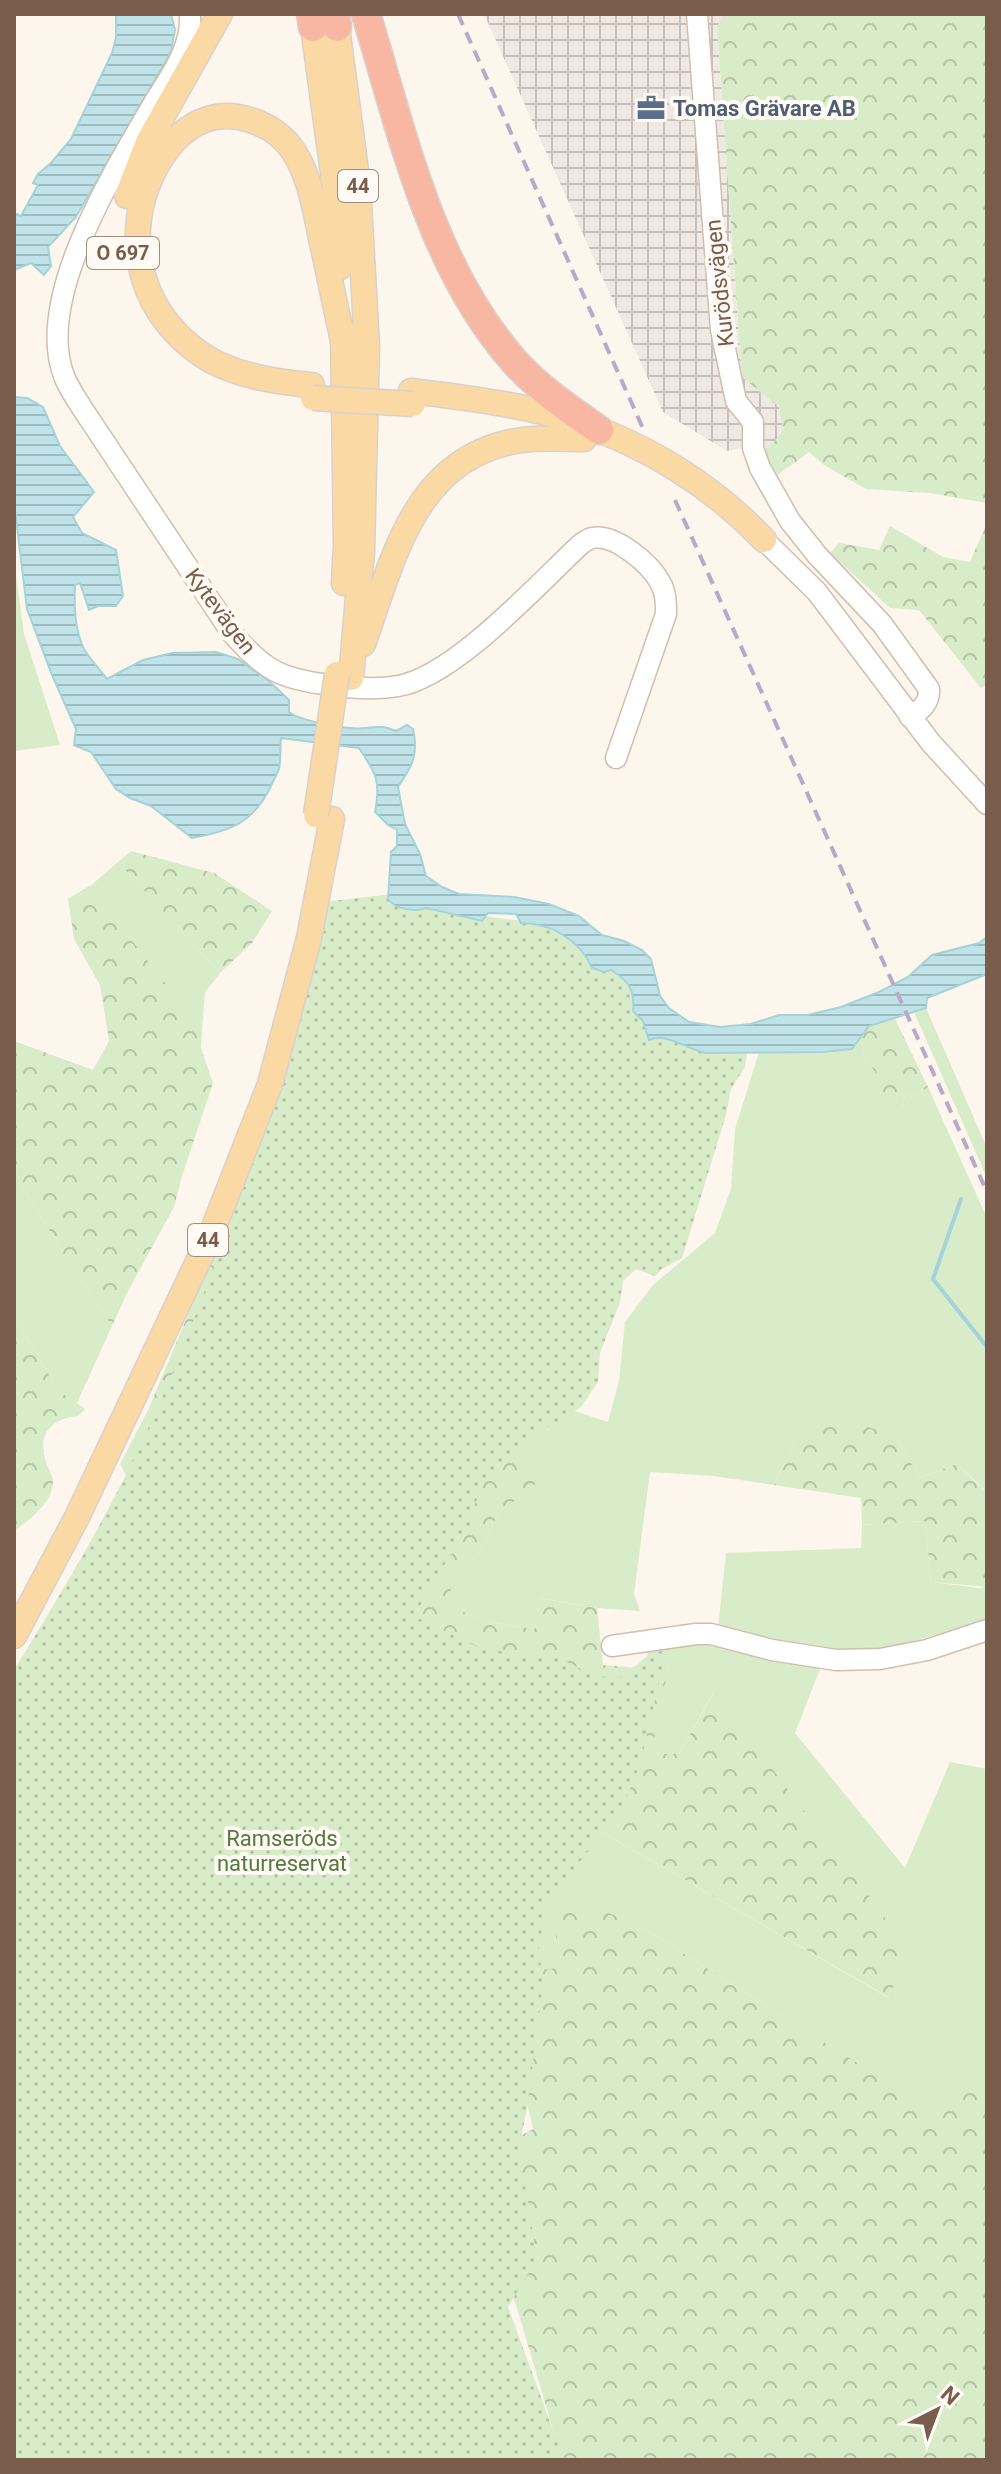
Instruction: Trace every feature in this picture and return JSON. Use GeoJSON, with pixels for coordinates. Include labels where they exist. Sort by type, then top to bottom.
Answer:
{"type":"FeatureCollection","features":[{"type":"Feature","properties":{"kind":"highway","name":"O 697"},"geometry":{"type":"LineString","coordinates":[[366,14],[425,200],[463,287],[515,363],[591,435]]}},
{"type":"Feature","properties":{"kind":"main road","name":"O 697"},"geometry":{"type":"LineString","coordinates":[[220,14],[148,142],[127,197],[122,233],[126,270],[138,304],[173,351],[206,375],[268,394],[313,392],[412,398],[635,447],[705,488],[740,515],[764,540]]}},
{"type":"Feature","properties":{"kind":"main road","name":"44"},"geometry":{"type":"LineString","coordinates":[[324,20],[344,345],[344,676]]}},
{"type":"Feature","properties":{"kind":"main road","name":"44"},"geometry":{"type":"LineString","coordinates":[[14,1636],[77,1517],[212,1232],[270,1084],[309,938],[362,551],[367,346],[358,186],[324,20]]}},
{"type":"Feature","properties":{"kind":"main road"},"geometry":{"type":"LineString","coordinates":[[313,392],[255,377],[214,362],[171,327],[148,291],[139,254],[139,215],[158,162],[166,149],[191,126],[224,116],[243,118],[262,124],[292,149],[312,198],[344,345]]}},
{"type":"Feature","properties":{"kind":"main road"},"geometry":{"type":"LineString","coordinates":[[344,676],[416,509],[441,478],[471,456],[503,444],[591,435]]}},
{"type":"Feature","properties":{"kind":"main road","name":"44"},"geometry":{"type":"LineString","coordinates":[[14,1605],[65,1508],[206,1210],[256,1078],[324,817]]}},
{"type":"Feature","properties":{"kind":"street","name":"Kytevägen"},"geometry":{"type":"LineString","coordinates":[[190,14],[185,50],[92,217],[64,289],[57,320],[58,349],[64,376],[82,408],[231,632],[264,665],[301,682],[370,688],[400,686],[431,676],[458,658],[581,544],[593,537],[610,540],[633,552],[661,583],[666,596],[666,614],[616,758]]}},
{"type":"Feature","properties":{"kind":"street","name":"Kurödsvägen"},"geometry":{"type":"LineString","coordinates":[[697,14],[721,330],[736,401],[753,422],[753,448],[760,468],[790,521],[817,555],[882,624],[929,689],[924,707],[910,717]]}},
{"type":"Feature","properties":{"kind":"street","name":"O 697"},"geometry":{"type":"LineString","coordinates":[[764,540],[800,573],[839,619],[910,717],[987,804]]}},
{"type":"Feature","properties":{"kind":"street"},"geometry":{"type":"LineString","coordinates":[[612,1646],[711,1634],[772,1650],[836,1660],[880,1659],[927,1650],[987,1630]]}},
{"type":"Feature","properties":{"kind":"shaded area"},"geometry":{"type":"Polygon","coordinates":[[[484,14],[724,14],[717,27],[742,377],[779,407],[783,429],[777,439],[761,452],[742,448],[727,451],[663,412],[484,14]]]}},
{"type":"Feature","properties":{"kind":"green space"},"geometry":{"type":"Polygon","coordinates":[[[724,14],[987,14],[987,503],[930,493],[866,489],[824,465],[809,452],[775,477],[761,452],[777,439],[783,429],[779,407],[742,377],[717,27],[724,14]]]}},
{"type":"Feature","properties":{"kind":"green space"},"geometry":{"type":"Polygon","coordinates":[[[987,523],[987,685],[981,688],[919,610],[890,608],[830,553],[839,543],[879,550],[890,526],[943,557],[970,562],[987,523]]]}},
{"type":"Feature","properties":{"kind":"green space"},"geometry":{"type":"Polygon","coordinates":[[[14,560],[24,634],[60,745],[14,751],[14,560]]]}},
{"type":"Feature","properties":{"kind":"green space"},"geometry":{"type":"Polygon","coordinates":[[[131,851],[214,873],[272,911],[252,943],[220,973],[118,862],[131,851]]]}},
{"type":"Feature","properties":{"kind":"green space"},"geometry":{"type":"Polygon","coordinates":[[[118,862],[220,973],[205,992],[202,1030],[89,887],[118,862]]]}},
{"type":"Feature","properties":{"kind":"green space"},"geometry":{"type":"Polygon","coordinates":[[[89,886],[202,1030],[201,1048],[213,1083],[174,1207],[112,1326],[70,1265],[20,1182],[14,1164],[14,1041],[93,1070],[109,1041],[100,985],[74,939],[68,899],[89,886]]]}},
{"type":"Feature","properties":{"kind":"green space","name":"Ramseröds naturreservat"},"geometry":{"type":"Polygon","coordinates":[[[393,894],[430,906],[533,922],[600,952],[623,969],[653,1016],[748,1046],[745,1067],[731,1089],[726,1115],[682,1258],[655,1276],[636,1269],[623,1281],[620,1302],[600,1353],[598,1382],[581,1407],[535,1432],[485,1482],[475,1504],[469,1530],[414,1616],[474,1645],[526,1657],[554,1655],[581,1669],[616,1681],[645,1658],[667,1648],[640,1765],[624,1803],[545,1909],[539,1948],[543,1984],[521,2138],[537,2259],[508,2307],[564,2460],[14,2460],[14,1670],[117,1492],[175,1367],[246,1171],[323,902],[393,894]]]}},
{"type":"Feature","properties":{"kind":"green space"},"geometry":{"type":"Polygon","coordinates":[[[926,1008],[987,1148],[987,1178],[914,1012],[926,1008]]]}},
{"type":"Feature","properties":{"kind":"green space"},"geometry":{"type":"Polygon","coordinates":[[[895,1019],[928,1087],[913,1097],[905,1095],[902,1108],[892,1097],[891,1088],[882,1106],[882,1081],[867,1061],[859,1039],[869,1026],[895,1019]]]}},
{"type":"Feature","properties":{"kind":"green space"},"geometry":{"type":"Polygon","coordinates":[[[859,1039],[867,1061],[882,1080],[882,1103],[891,1086],[902,1108],[905,1095],[913,1097],[928,1087],[987,1218],[987,1563],[971,1546],[984,1489],[957,1464],[920,1478],[895,1436],[796,1441],[774,1485],[714,1476],[650,1472],[634,1594],[640,1611],[597,1608],[540,1598],[535,1629],[487,1622],[440,1603],[481,1550],[497,1515],[542,1478],[452,1371],[608,1422],[619,1381],[625,1322],[653,1285],[715,1233],[731,1189],[735,1129],[759,1052],[851,1049],[859,1039]]]}},
{"type":"Feature","properties":{"kind":"green space"},"geometry":{"type":"Polygon","coordinates":[[[263,1136],[452,1371],[543,1478],[497,1515],[481,1550],[441,1603],[487,1622],[535,1629],[539,1598],[597,1608],[603,1665],[641,1668],[652,1645],[673,1643],[651,1754],[679,1754],[714,1692],[905,1944],[890,1998],[484,1764],[161,1417],[148,1410],[263,1136]]]}},
{"type":"Feature","properties":{"kind":"green space"},"geometry":{"type":"Polygon","coordinates":[[[14,1164],[20,1182],[70,1265],[112,1326],[76,1405],[58,1390],[14,1316],[14,1164]]]}},
{"type":"Feature","properties":{"kind":"green space"},"geometry":{"type":"Polygon","coordinates":[[[14,1316],[58,1390],[85,1409],[78,1416],[59,1421],[48,1431],[43,1446],[53,1479],[50,1495],[31,1518],[14,1531],[14,1316]]]}},
{"type":"Feature","properties":{"kind":"green space"},"geometry":{"type":"Polygon","coordinates":[[[148,1410],[161,1417],[484,1764],[889,1998],[905,1944],[713,1693],[679,1754],[650,1754],[673,1643],[712,1640],[820,1669],[795,1733],[905,1868],[950,1762],[987,1769],[987,2102],[963,2078],[942,2117],[634,1922],[556,1928],[556,1969],[522,1974],[14,1763],[227,1665],[120,1464],[148,1410]]]}},
{"type":"Feature","properties":{"kind":"green space"},"geometry":{"type":"Polygon","coordinates":[[[847,1420],[895,1436],[920,1478],[957,1464],[984,1490],[972,1546],[987,1563],[987,1587],[931,1582],[925,1521],[862,1525],[861,1498],[774,1485],[796,1441],[821,1424],[847,1420]]]}},
{"type":"Feature","properties":{"kind":"green space"},"geometry":{"type":"Polygon","coordinates":[[[925,1521],[931,1582],[987,1587],[987,1619],[872,1654],[774,1645],[718,1628],[726,1553],[861,1548],[862,1525],[925,1521]]]}},
{"type":"Feature","properties":{"kind":"green space"},"geometry":{"type":"Polygon","coordinates":[[[14,1809],[522,1973],[556,1968],[556,1928],[573,1901],[634,1922],[941,2116],[963,2077],[987,2102],[987,2460],[562,2460],[506,2280],[495,2149],[533,2129],[520,2073],[14,2460],[14,1809]]]}},
{"type":"Feature","properties":{"kind":"water"},"geometry":{"type":"Polygon","coordinates":[[[116,14],[171,14],[175,30],[171,52],[76,217],[48,247],[51,266],[44,275],[31,263],[14,270],[14,213],[21,216],[38,185],[33,183],[38,174],[71,139],[112,53],[116,38],[116,14]]]}},
{"type":"Feature","properties":{"kind":"water"},"geometry":{"type":"Polygon","coordinates":[[[14,397],[27,398],[43,407],[60,446],[94,492],[73,517],[82,533],[116,550],[123,596],[116,606],[98,606],[89,610],[80,583],[75,585],[76,618],[81,642],[107,679],[143,660],[172,653],[216,652],[238,659],[269,681],[289,700],[289,712],[296,716],[348,728],[380,727],[396,731],[407,725],[413,729],[415,753],[398,787],[405,824],[420,854],[426,876],[442,887],[459,894],[514,897],[549,904],[579,916],[602,935],[624,941],[642,950],[651,959],[660,996],[669,1008],[689,1022],[720,1027],[751,1024],[779,1015],[808,1015],[841,1007],[908,977],[932,955],[979,943],[987,937],[987,974],[927,998],[926,1008],[869,1026],[852,1049],[706,1053],[663,1038],[649,1040],[643,1021],[633,1011],[632,992],[626,982],[611,970],[604,972],[592,968],[572,941],[553,930],[521,923],[516,914],[488,913],[482,921],[427,908],[406,909],[391,903],[388,899],[391,852],[397,846],[397,830],[375,812],[376,778],[359,748],[281,738],[279,769],[257,809],[229,828],[192,838],[151,806],[116,789],[91,752],[74,745],[76,729],[27,609],[14,502],[14,397]]]}},
{"type":"Feature","properties":{"kind":"waterway"},"geometry":{"type":"LineString","coordinates":[[961,1199],[933,1279],[987,1347]]}},
{"type":"Feature","properties":{"kind":"railway"},"geometry":{"type":"LineString","coordinates":[[458,14],[645,433]]}},
{"type":"Feature","properties":{"kind":"railway"},"geometry":{"type":"LineString","coordinates":[[675,500],[987,1192]]}},
{"type":"Feature","properties":{"kind":"place","name":"Tomas Grävare AB"},"geometry":{"type":"Point","coordinates":[651,108]}}]}
